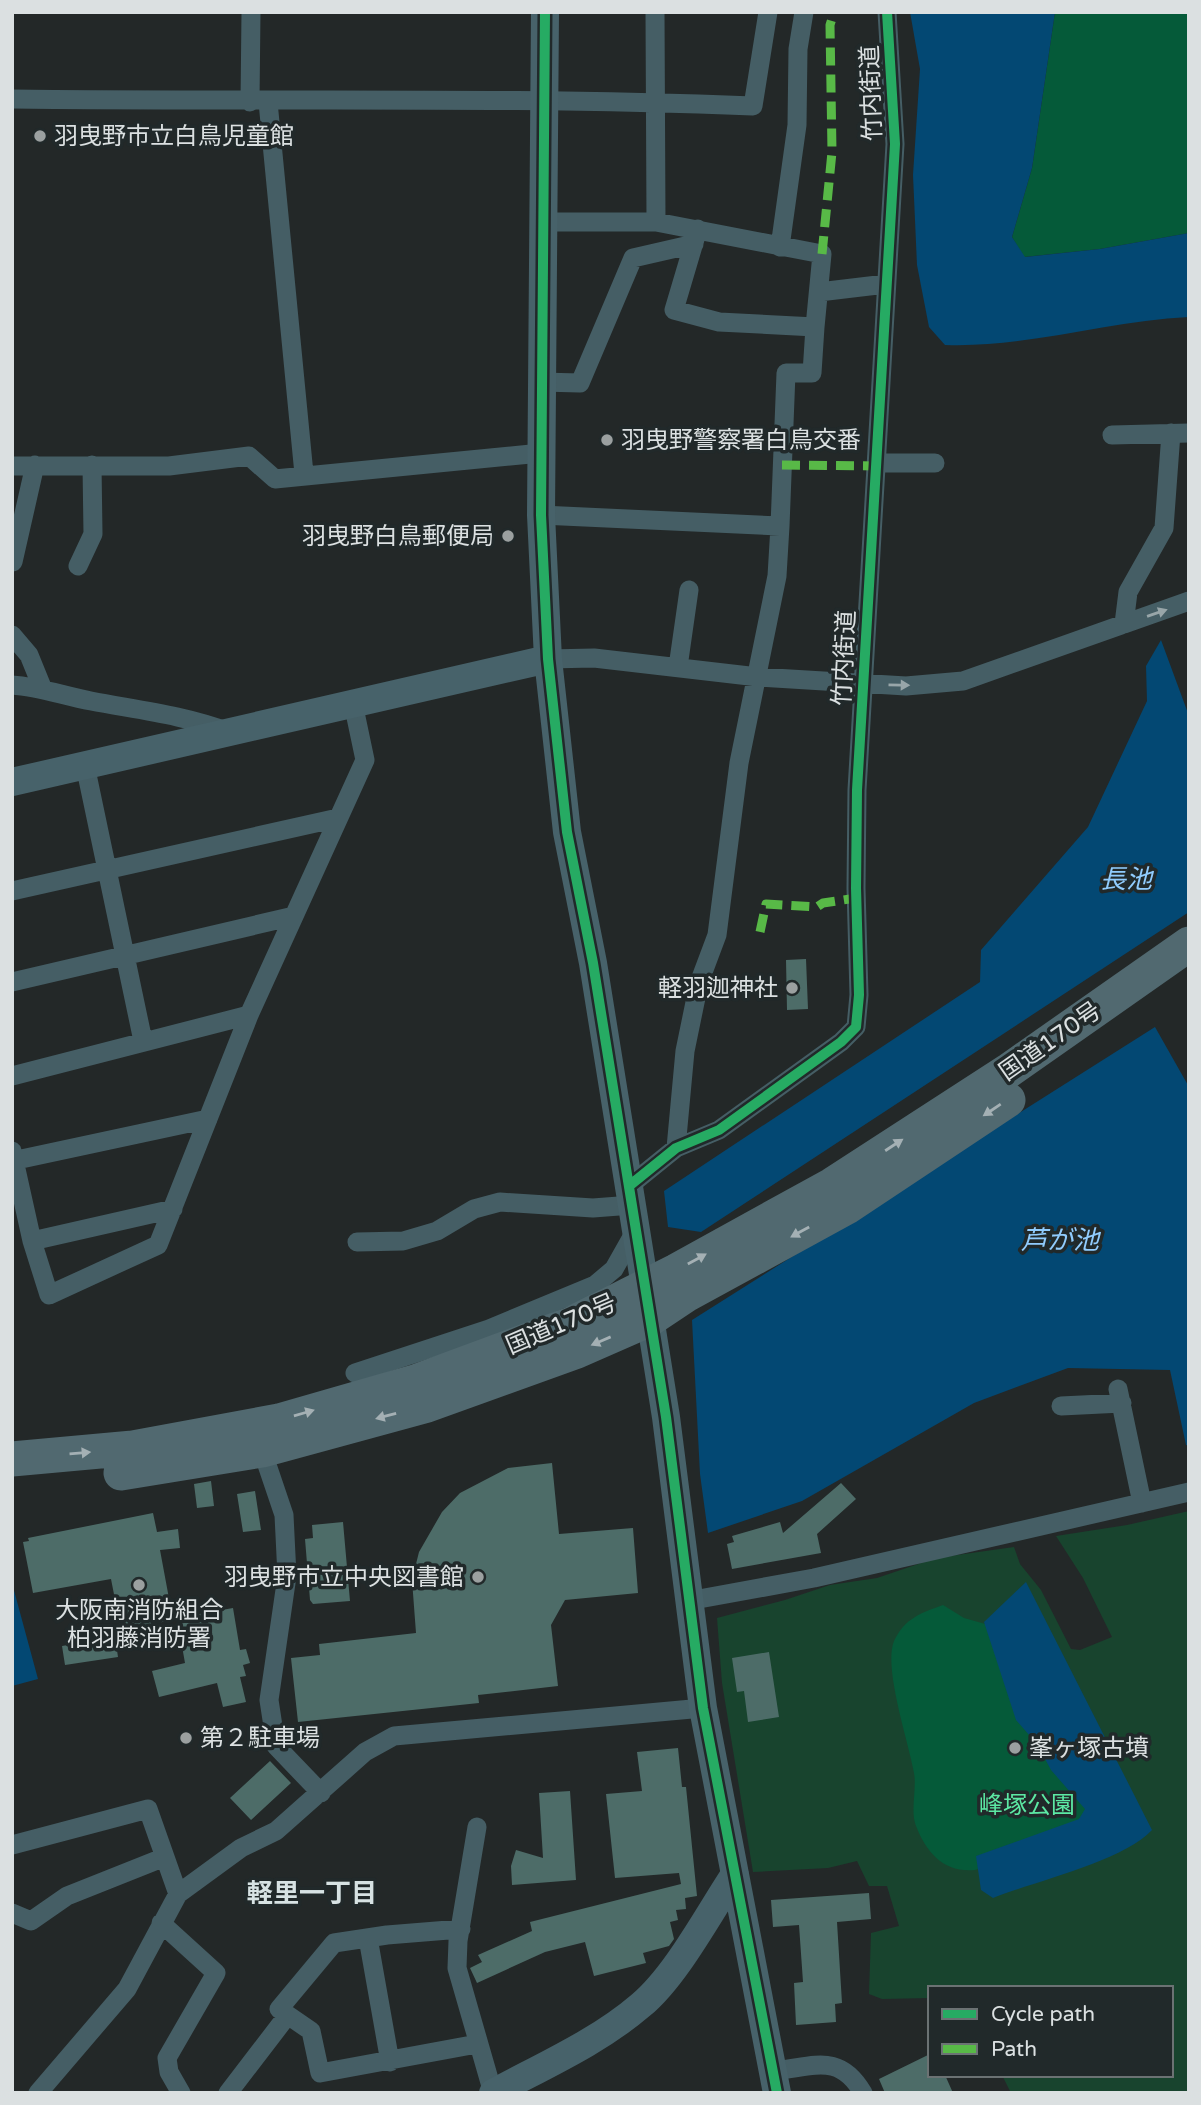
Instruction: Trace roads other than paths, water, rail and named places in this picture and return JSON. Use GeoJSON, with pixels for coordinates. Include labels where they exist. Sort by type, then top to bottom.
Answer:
{"type":"FeatureCollection","features":[{"type":"Feature","properties":{"kind":"highway","name":"国道170号"},"geometry":{"type":"LineString","coordinates":[[12,1483],[136,1472],[262,1450],[427,1405],[577,1351],[1008,1071],[1189,944]]}},
{"type":"Feature","properties":{"kind":"highway","name":"国道170号"},"geometry":{"type":"LineString","coordinates":[[12,1459],[134,1448],[278,1420],[418,1381],[569,1325],[686,1295],[847,1207],[1189,974]]}},
{"type":"Feature","properties":{"kind":"street"},"geometry":{"type":"LineString","coordinates":[[251,12],[259,102],[304,474]]}},
{"type":"Feature","properties":{"kind":"street"},"geometry":{"type":"LineString","coordinates":[[545,12],[541,222],[541,515],[548,659],[567,832],[593,964],[666,1417],[704,1708],[773,2086],[835,2064],[853,2075],[863,2093]]}},
{"type":"Feature","properties":{"kind":"street"},"geometry":{"type":"LineString","coordinates":[[655,12],[656,222]]}},
{"type":"Feature","properties":{"kind":"street"},"geometry":{"type":"LineString","coordinates":[[12,99],[259,102],[543,100],[753,106],[768,12]]}},
{"type":"Feature","properties":{"kind":"street"},"geometry":{"type":"LineString","coordinates":[[780,247],[797,125],[798,50],[804,12]]}},
{"type":"Feature","properties":{"kind":"street","name":"竹内街道"},"geometry":{"type":"LineString","coordinates":[[632,1207],[676,1148],[719,1130],[841,1042],[856,1027],[859,995],[857,814],[895,144],[887,12]]}},
{"type":"Feature","properties":{"kind":"street"},"geometry":{"type":"LineString","coordinates":[[541,222],[656,222],[696,237],[822,254],[812,373],[786,373],[776,576],[739,763],[717,935],[699,983],[685,1051],[676,1148]]}},
{"type":"Feature","properties":{"kind":"street"},"geometry":{"type":"LineString","coordinates":[[541,382],[580,383],[633,258],[696,237]]}},
{"type":"Feature","properties":{"kind":"street"},"geometry":{"type":"LineString","coordinates":[[696,237],[674,310],[719,322],[815,327]]}},
{"type":"Feature","properties":{"kind":"street"},"geometry":{"type":"LineString","coordinates":[[819,292],[886,284]]}},
{"type":"Feature","properties":{"kind":"street"},"geometry":{"type":"LineString","coordinates":[[1112,435],[1180,433],[1164,528],[1128,592],[1124,624]]}},
{"type":"Feature","properties":{"kind":"street"},"geometry":{"type":"LineString","coordinates":[[12,466],[169,466],[249,456],[275,479],[304,474],[377,471],[440,461],[541,453]]}},
{"type":"Feature","properties":{"kind":"street"},"geometry":{"type":"LineString","coordinates":[[876,463],[935,463]]}},
{"type":"Feature","properties":{"kind":"street"},"geometry":{"type":"LineString","coordinates":[[13,562],[35,465]]}},
{"type":"Feature","properties":{"kind":"street"},"geometry":{"type":"LineString","coordinates":[[78,566],[93,534],[92,465]]}},
{"type":"Feature","properties":{"kind":"street"},"geometry":{"type":"LineString","coordinates":[[541,515],[780,526]]}},
{"type":"Feature","properties":{"kind":"street"},"geometry":{"type":"LineString","coordinates":[[678,667],[689,590]]}},
{"type":"Feature","properties":{"kind":"street"},"geometry":{"type":"LineString","coordinates":[[12,782],[548,659],[594,658],[758,677],[863,684],[906,686],[963,681],[1189,601]]}},
{"type":"Feature","properties":{"kind":"street"},"geometry":{"type":"LineString","coordinates":[[12,635],[29,655],[42,687]]}},
{"type":"Feature","properties":{"kind":"street"},"geometry":{"type":"LineString","coordinates":[[12,685],[42,687],[87,701],[197,720],[229,732]]}},
{"type":"Feature","properties":{"kind":"street"},"geometry":{"type":"LineString","coordinates":[[208,1119],[13,1158],[32,1241],[49,1295],[158,1245],[173,1209],[249,1015],[365,760],[353,703]]}},
{"type":"Feature","properties":{"kind":"street"},"geometry":{"type":"LineString","coordinates":[[85,765],[143,1041]]}},
{"type":"Feature","properties":{"kind":"street"},"geometry":{"type":"LineString","coordinates":[[12,891],[338,818]]}},
{"type":"Feature","properties":{"kind":"street"},"geometry":{"type":"LineString","coordinates":[[12,982],[294,916]]}},
{"type":"Feature","properties":{"kind":"street"},"geometry":{"type":"LineString","coordinates":[[12,1076],[249,1015]]}},
{"type":"Feature","properties":{"kind":"street"},"geometry":{"type":"LineString","coordinates":[[357,1242],[403,1241],[436,1231],[474,1209],[500,1202],[593,1208],[632,1207]]}},
{"type":"Feature","properties":{"kind":"street"},"geometry":{"type":"LineString","coordinates":[[355,1373],[489,1329],[595,1285],[614,1269],[632,1207]]}},
{"type":"Feature","properties":{"kind":"street"},"geometry":{"type":"LineString","coordinates":[[32,1241],[173,1209]]}},
{"type":"Feature","properties":{"kind":"street"},"geometry":{"type":"LineString","coordinates":[[1061,1406],[1120,1396],[1142,1503]]}},
{"type":"Feature","properties":{"kind":"street"},"geometry":{"type":"LineString","coordinates":[[262,1450],[284,1515],[285,1527],[287,1576],[269,1700],[276,1746],[321,1793]]}},
{"type":"Feature","properties":{"kind":"street"},"geometry":{"type":"LineString","coordinates":[[688,1601],[814,1578],[1189,1492]]}},
{"type":"Feature","properties":{"kind":"street"},"geometry":{"type":"LineString","coordinates":[[38,2093],[127,1989],[178,1894],[241,1848],[276,1832],[365,1752],[394,1736],[704,1708]]}},
{"type":"Feature","properties":{"kind":"street"},"geometry":{"type":"LineString","coordinates":[[12,1845],[148,1809],[178,1894]]}},
{"type":"Feature","properties":{"kind":"street"},"geometry":{"type":"LineString","coordinates":[[477,1828],[460,1929],[457,1968],[493,2093],[597,2036],[643,2004],[678,1962],[735,1874]]}},
{"type":"Feature","properties":{"kind":"street"},"geometry":{"type":"LineString","coordinates":[[12,1913],[31,1921],[67,1896],[165,1857]]}},
{"type":"Feature","properties":{"kind":"street"},"geometry":{"type":"LineString","coordinates":[[161,1923],[216,1973],[167,2058],[169,2072],[181,2093]]}},
{"type":"Feature","properties":{"kind":"street"},"geometry":{"type":"LineString","coordinates":[[460,1929],[334,1943],[279,2009],[311,2031],[320,2073],[477,2044]]}},
{"type":"Feature","properties":{"kind":"street"},"geometry":{"type":"LineString","coordinates":[[368,1938],[390,2062]]}},
{"type":"Feature","properties":{"kind":"street"},"geometry":{"type":"LineString","coordinates":[[228,2093],[287,2016]]}},
{"type":"Feature","properties":{"kind":"water"},"geometry":{"type":"Polygon","coordinates":[[[910,12],[1055,12],[1032,168],[1012,237],[1025,257],[1100,249],[1189,233],[1189,317],[1128,323],[1037,339],[945,345],[929,327],[917,265],[913,175],[920,69],[910,12]]]}},
{"type":"Feature","properties":{"kind":"water","name":"長池"},"geometry":{"type":"Polygon","coordinates":[[[1161,640],[1189,716],[1189,912],[701,1232],[668,1227],[664,1191],[980,982],[981,950],[1088,827],[1147,701],[1146,666],[1161,640]]]}},
{"type":"Feature","properties":{"kind":"water","name":"芦が池"},"geometry":{"type":"Polygon","coordinates":[[[1155,1027],[1189,1087],[1189,1446],[1186,1445],[1170,1370],[1068,1368],[974,1403],[802,1501],[708,1533],[700,1474],[692,1320],[1155,1027]]]}},
{"type":"Feature","properties":{"kind":"water"},"geometry":{"type":"Polygon","coordinates":[[[1026,1582],[1152,1830],[1120,1852],[1100,1861],[993,1898],[981,1890],[976,1856],[1079,1819],[1085,1809],[1051,1770],[1037,1744],[1016,1720],[984,1622],[1026,1582]]]}},
{"type":"Feature","properties":{"kind":"water"},"geometry":{"type":"Polygon","coordinates":[[[12,1583],[38,1679],[12,1686],[12,1583]]]}},
{"type":"Feature","properties":{"kind":"place","name":"羽曳野市立白鳥児童館"},"geometry":{"type":"Point","coordinates":[40,136]}},
{"type":"Feature","properties":{"kind":"place","name":"羽曳野警察署白鳥交番"},"geometry":{"type":"Point","coordinates":[607,440]}},
{"type":"Feature","properties":{"kind":"place","name":"羽曳野白鳥郵便局"},"geometry":{"type":"Point","coordinates":[508,536]}},
{"type":"Feature","properties":{"kind":"place","name":"軽羽迦神社"},"geometry":{"type":"Point","coordinates":[792,988]}},
{"type":"Feature","properties":{"kind":"place","name":"羽曳野市立中央図書館"},"geometry":{"type":"Point","coordinates":[478,1577]}},
{"type":"Feature","properties":{"kind":"place","name":"大阪南消防組合 柏羽藤消防署"},"geometry":{"type":"Point","coordinates":[139,1585]}},
{"type":"Feature","properties":{"kind":"place","name":"第２駐車場"},"geometry":{"type":"Point","coordinates":[186,1738]}},
{"type":"Feature","properties":{"kind":"place","name":"峯ヶ塚古墳"},"geometry":{"type":"Point","coordinates":[1015,1748]}},
{"type":"Feature","properties":{"kind":"district","name":"軽里一丁目"},"geometry":{"type":"Point","coordinates":[312,1893]}},
{"type":"Feature","properties":{"kind":"park label","name":"峰塚公園"},"geometry":{"type":"Point","coordinates":[1027,1805]}}]}
